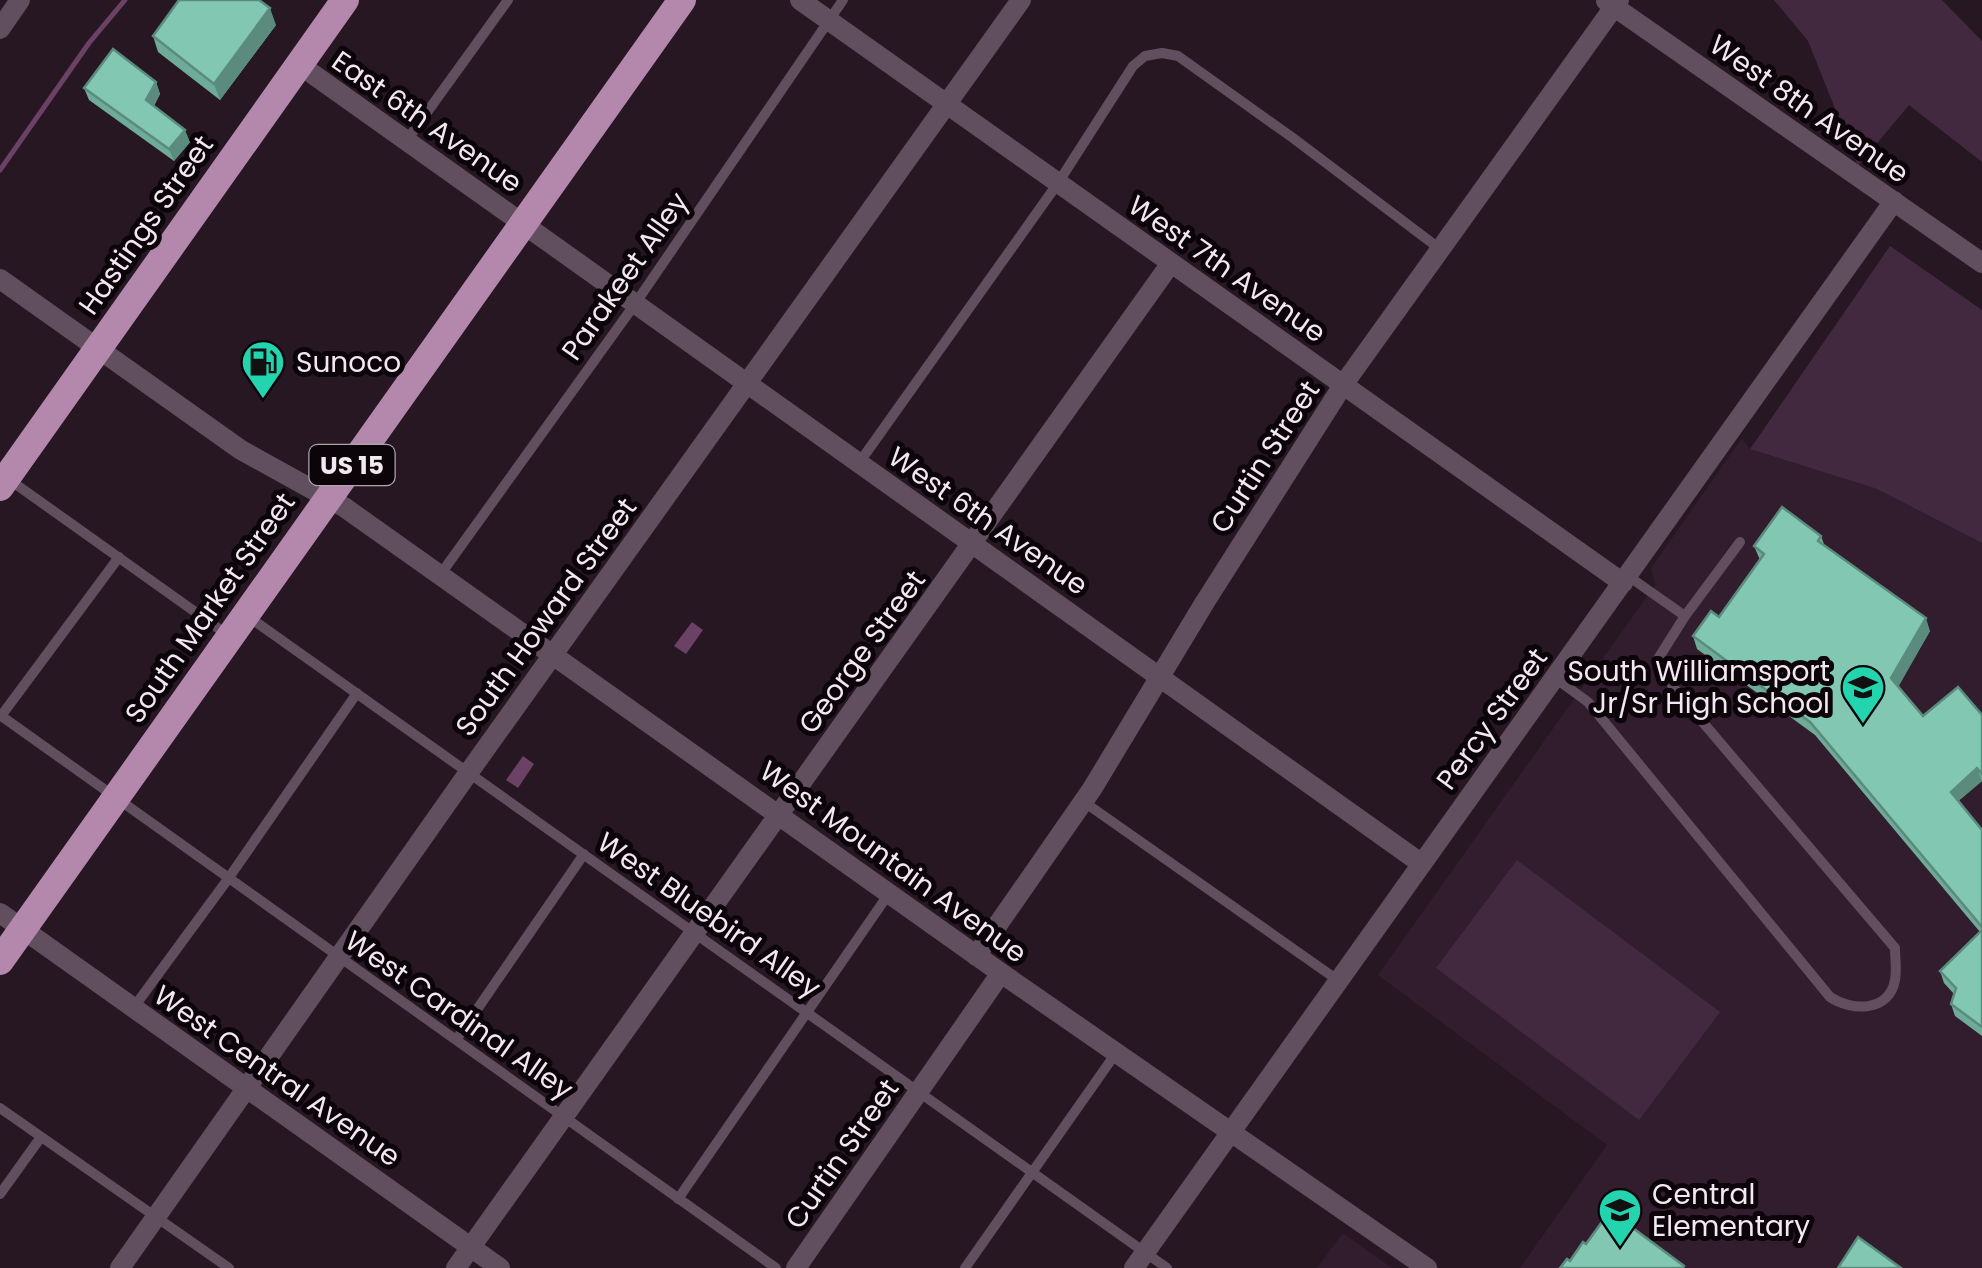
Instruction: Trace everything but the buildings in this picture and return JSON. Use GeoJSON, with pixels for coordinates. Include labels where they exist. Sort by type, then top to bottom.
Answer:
{"type":"FeatureCollection","features":[{"type":"Feature","properties":{"kind":"highway","name":"Hastings Street"},"geometry":{"type":"LineString","coordinates":[[2,479],[346,0]]}},
{"type":"Feature","properties":{"kind":"highway","name":"South Market Street"},"geometry":{"type":"LineString","coordinates":[[0,961],[11,921],[115,798],[682,0]]}},
{"type":"Feature","properties":{"kind":"street"},"geometry":{"type":"LineString","coordinates":[[0,29],[20,0]]}},
{"type":"Feature","properties":{"kind":"street","name":"West 7th Avenue"},"geometry":{"type":"LineString","coordinates":[[800,0],[1625,580]]}},
{"type":"Feature","properties":{"kind":"street","name":"South Howard Street"},"geometry":{"type":"LineString","coordinates":[[120,1268],[1021,0]]}},
{"type":"Feature","properties":{"kind":"street","name":"West 8th Avenue"},"geometry":{"type":"LineString","coordinates":[[1613,2],[1982,263]]}},
{"type":"Feature","properties":{"kind":"street","name":"Curtin Street"},"geometry":{"type":"LineString","coordinates":[[976,956],[1083,801],[1344,386],[1613,2]]}},
{"type":"Feature","properties":{"kind":"street","name":"East 6th Avenue"},"geometry":{"type":"LineString","coordinates":[[300,65],[523,224]]}},
{"type":"Feature","properties":{"kind":"street","name":"Percy Street"},"geometry":{"type":"LineString","coordinates":[[1140,1260],[1894,201]]}},
{"type":"Feature","properties":{"kind":"street","name":"West 6th Avenue"},"geometry":{"type":"LineString","coordinates":[[523,224],[1422,864]]}},
{"type":"Feature","properties":{"kind":"street","name":"George Street"},"geometry":{"type":"LineString","coordinates":[[456,1268],[1171,263]]}},
{"type":"Feature","properties":{"kind":"street","name":"West Mountain Avenue"},"geometry":{"type":"LineString","coordinates":[[0,279],[241,450],[328,498],[976,956],[1427,1268]]}},
{"type":"Feature","properties":{"kind":"street","name":"West Central Avenue"},"geometry":{"type":"LineString","coordinates":[[11,921],[500,1268]]}},
{"type":"Feature","properties":{"kind":"street","name":"Curtin Street"},"geometry":{"type":"LineString","coordinates":[[796,1268],[1001,973]]}},
{"type":"Feature","properties":{"kind":"lane"},"geometry":{"type":"LineString","coordinates":[[406,141],[508,0]]}},
{"type":"Feature","properties":{"kind":"lane","name":"Parakeet Alley"},"geometry":{"type":"LineString","coordinates":[[439,576],[635,304],[843,0]]}},
{"type":"Feature","properties":{"kind":"lane"},"geometry":{"type":"LineString","coordinates":[[859,463],[1058,183],[1133,66],[1145,56],[1178,56],[1294,138],[1440,250]]}},
{"type":"Feature","properties":{"kind":"lane","name":"West Bluebird Alley"},"geometry":{"type":"LineString","coordinates":[[2,479],[119,557],[357,693],[1033,1172],[1140,1260],[1167,1268]]}},
{"type":"Feature","properties":{"kind":"lane"},"geometry":{"type":"LineString","coordinates":[[1555,678],[1588,702],[1830,996],[1843,1006],[1877,1004],[1887,996],[1896,979],[1894,948],[1677,692],[1656,662],[1740,542]]}},
{"type":"Feature","properties":{"kind":"lane"},"geometry":{"type":"LineString","coordinates":[[1,716],[119,557]]}},
{"type":"Feature","properties":{"kind":"lane"},"geometry":{"type":"LineString","coordinates":[[1625,580],[1685,616]]}},
{"type":"Feature","properties":{"kind":"lane"},"geometry":{"type":"LineString","coordinates":[[133,1008],[357,693]]}},
{"type":"Feature","properties":{"kind":"lane","name":"West Cardinal Alley"},"geometry":{"type":"LineString","coordinates":[[1,716],[776,1268]]}},
{"type":"Feature","properties":{"kind":"lane"},"geometry":{"type":"LineString","coordinates":[[1083,801],[1339,981]]}},
{"type":"Feature","properties":{"kind":"lane"},"geometry":{"type":"LineString","coordinates":[[456,1040],[584,854]]}},
{"type":"Feature","properties":{"kind":"lane"},"geometry":{"type":"LineString","coordinates":[[678,1199],[890,892]]}},
{"type":"Feature","properties":{"kind":"lane"},"geometry":{"type":"LineString","coordinates":[[965,1268],[1116,1054]]}},
{"type":"Feature","properties":{"kind":"lane"},"geometry":{"type":"LineString","coordinates":[[0,1108],[229,1268]]}},
{"type":"Feature","properties":{"kind":"lane"},"geometry":{"type":"LineString","coordinates":[[0,1194],[40,1137]]}},
{"type":"Feature","properties":{"kind":"shaded area"},"geometry":{"type":"Polygon","coordinates":[[[1774,0],[1942,0],[1982,41],[1982,162],[1909,105],[1858,166],[1808,41],[1774,0]]]}},
{"type":"Feature","properties":{"kind":"shaded area"},"geometry":{"type":"Polygon","coordinates":[[[1890,246],[1982,310],[1982,543],[1877,489],[1750,449],[1890,246]]]}},
{"type":"Feature","properties":{"kind":"shaded area"},"geometry":{"type":"Polygon","coordinates":[[[1742,438],[1750,449],[1877,489],[1982,543],[1982,1268],[1520,1268],[1607,1145],[1378,975],[1655,585],[1651,568],[1742,438]]]}},
{"type":"Feature","properties":{"kind":"shaded area"},"geometry":{"type":"Polygon","coordinates":[[[692,622],[703,630],[686,654],[674,646],[692,622]]]}},
{"type":"Feature","properties":{"kind":"shaded area"},"geometry":{"type":"Polygon","coordinates":[[[523,756],[534,764],[518,788],[506,780],[523,756]]]}},
{"type":"Feature","properties":{"kind":"shaded area"},"geometry":{"type":"Polygon","coordinates":[[[1517,860],[1720,1012],[1639,1120],[1436,968],[1517,860]]]}},
{"type":"Feature","properties":{"kind":"shaded area"},"geometry":{"type":"Polygon","coordinates":[[[1343,1233],[1392,1268],[1317,1268],[1343,1233]]]}},
{"type":"Feature","properties":{"kind":"waterway"},"geometry":{"type":"LineString","coordinates":[[0,170],[89,43],[125,0]]}},
{"type":"Feature","properties":{"kind":"place","name":"Sunoco"},"geometry":{"type":"Point","coordinates":[263,400]}},
{"type":"Feature","properties":{"kind":"place","name":"South Williamsport Jr/Sr High School"},"geometry":{"type":"Point","coordinates":[1863,725]}},
{"type":"Feature","properties":{"kind":"place","name":"Central Elementary"},"geometry":{"type":"Point","coordinates":[1620,1248]}}]}
